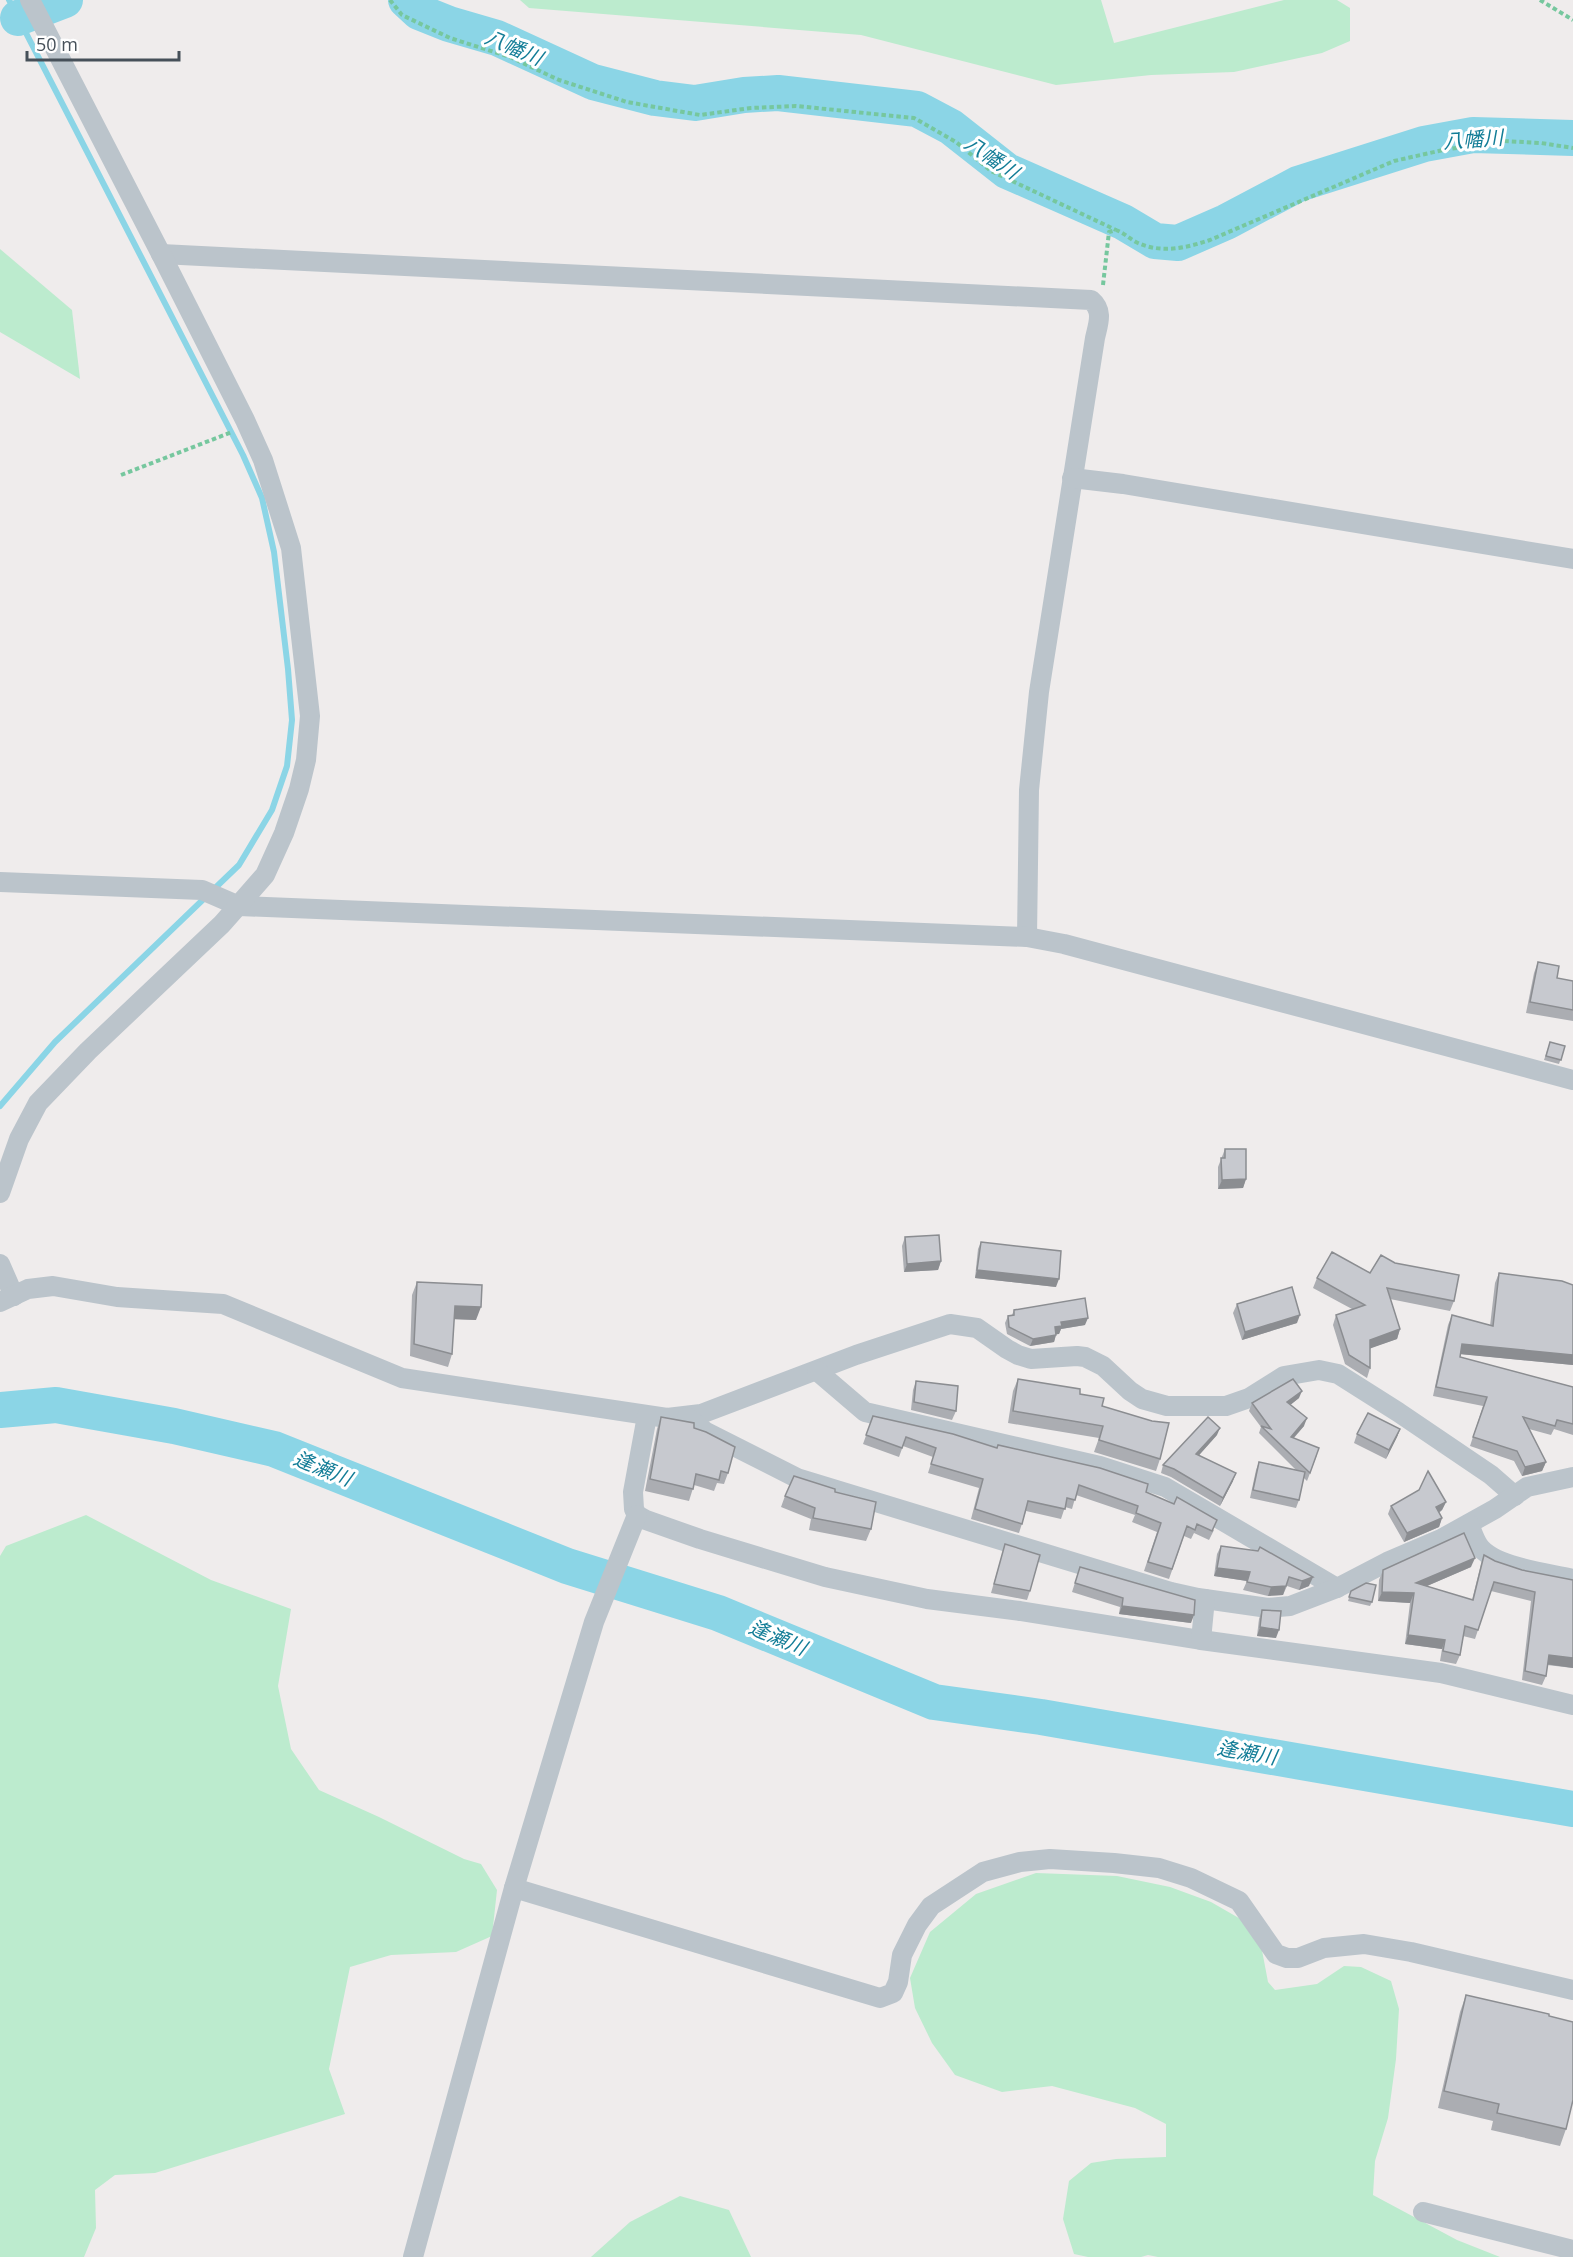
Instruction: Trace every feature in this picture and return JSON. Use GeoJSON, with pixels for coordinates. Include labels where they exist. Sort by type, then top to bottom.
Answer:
{"type":"FeatureCollection","features":[{"type":"Feature","properties":{"kind":"street"},"geometry":{"type":"LineString","coordinates":[[0,1192],[19,1139],[38,1103],[231,903],[266,875],[284,833],[306,760],[310,716],[291,548],[263,460],[161,254],[30,1]]}},
{"type":"Feature","properties":{"kind":"street"},"geometry":{"type":"LineString","coordinates":[[161,254],[1091,300],[1096,304],[1100,314],[1072,478],[1038,703],[1029,790],[1027,937]]}},
{"type":"Feature","properties":{"kind":"street"},"geometry":{"type":"LineString","coordinates":[[1072,478],[1123,484],[1573,559]]}},
{"type":"Feature","properties":{"kind":"street"},"geometry":{"type":"LineString","coordinates":[[0,882],[202,890],[231,903],[1027,937],[1064,944],[1573,1080]]}},
{"type":"Feature","properties":{"kind":"street"},"geometry":{"type":"LineString","coordinates":[[0,1264],[7,1299],[27,1290],[53,1286],[117,1297],[223,1304],[402,1378],[647,1416],[687,1417],[701,1414],[950,1324],[977,1328],[1007,1349],[1031,1359],[1085,1357],[1103,1366],[1142,1399],[1167,1406],[1226,1406],[1249,1398],[1284,1376],[1303,1371],[1328,1370],[1398,1412],[1491,1474],[1515,1496]]}},
{"type":"Feature","properties":{"kind":"street"},"geometry":{"type":"LineString","coordinates":[[817,1371],[865,1412],[1100,1466],[1165,1487],[1337,1588]]}},
{"type":"Feature","properties":{"kind":"street"},"geometry":{"type":"LineString","coordinates":[[412,2257],[514,1888],[601,1601],[634,1523],[633,1492],[647,1416]]}},
{"type":"Feature","properties":{"kind":"street"},"geometry":{"type":"LineString","coordinates":[[687,1417],[706,1432],[797,1478],[1171,1592],[1268,1608],[1290,1606],[1337,1588],[1387,1562],[1441,1539],[1527,1487],[1573,1477]]}},
{"type":"Feature","properties":{"kind":"street"},"geometry":{"type":"LineString","coordinates":[[634,1523],[700,1539],[825,1577],[927,1599],[1441,1673],[1573,1705]]}},
{"type":"Feature","properties":{"kind":"street"},"geometry":{"type":"LineString","coordinates":[[1469,1524],[1479,1547],[1488,1555],[1521,1567],[1573,1579]]}},
{"type":"Feature","properties":{"kind":"street"},"geometry":{"type":"LineString","coordinates":[[1201,1640],[1204,1599]]}},
{"type":"Feature","properties":{"kind":"street"},"geometry":{"type":"LineString","coordinates":[[514,1888],[880,1998],[893,1993],[898,1982],[902,1954],[917,1925],[931,1906],[983,1872],[1020,1862],[1050,1859],[1114,1863],[1160,1868],[1191,1878],[1239,1901],[1276,1954],[1281,1957],[1298,1958],[1324,1948],[1364,1944],[1411,1952],[1573,1990]]}},
{"type":"Feature","properties":{"kind":"street"},"geometry":{"type":"LineString","coordinates":[[1423,2212],[1573,2250]]}},
{"type":"Feature","properties":{"kind":"path"},"geometry":{"type":"LineString","coordinates":[[390,0],[402,15],[450,38],[510,57],[559,80],[627,102],[700,115],[751,108],[796,106],[914,117],[956,142],[992,171],[1116,230],[1136,242],[1166,249],[1188,247],[1210,240],[1394,161],[1443,150],[1503,141],[1573,148]]}},
{"type":"Feature","properties":{"kind":"path"},"geometry":{"type":"LineString","coordinates":[[1540,0],[1573,20]]}},
{"type":"Feature","properties":{"kind":"path"},"geometry":{"type":"LineString","coordinates":[[1096,304],[1101,299],[1109,232],[1116,230]]}},
{"type":"Feature","properties":{"kind":"path"},"geometry":{"type":"LineString","coordinates":[[121,475],[219,437]]}},
{"type":"Feature","properties":{"kind":"green space"},"geometry":{"type":"Polygon","coordinates":[[[520,0],[1101,0],[1114,43],[1284,0],[1337,0],[1350,8],[1350,41],[1322,53],[1234,72],[1151,75],[1056,85],[861,35],[529,8],[520,0]]]}},
{"type":"Feature","properties":{"kind":"green space"},"geometry":{"type":"Polygon","coordinates":[[[0,249],[72,310],[80,379],[0,332],[0,249]]]}},
{"type":"Feature","properties":{"kind":"green space"},"geometry":{"type":"Polygon","coordinates":[[[86,1515],[211,1580],[291,1609],[278,1686],[291,1749],[319,1790],[464,1859],[481,1864],[497,1890],[492,1936],[456,1952],[391,1955],[350,1967],[329,2069],[345,2114],[155,2173],[115,2175],[95,2190],[96,2228],[84,2257],[0,2257],[0,1556],[6,1546],[86,1515]]]}},
{"type":"Feature","properties":{"kind":"green space"},"geometry":{"type":"Polygon","coordinates":[[[1036,1873],[1117,1876],[1170,1887],[1211,1902],[1244,1921],[1261,1945],[1268,1982],[1275,1990],[1317,1984],[1344,1966],[1361,1967],[1391,1981],[1399,2009],[1396,2059],[1388,2118],[1375,2161],[1373,2195],[1457,2240],[1500,2257],[1158,2257],[1148,2255],[1088,2257],[1074,2254],[1063,2219],[1069,2181],[1091,2163],[1116,2159],[1166,2157],[1166,2124],[1135,2108],[1052,2086],[1002,2092],[955,2075],[932,2043],[915,2008],[910,1978],[930,1932],[976,1894],[1036,1873]]]}},
{"type":"Feature","properties":{"kind":"green space"},"geometry":{"type":"Polygon","coordinates":[[[680,2196],[729,2210],[751,2257],[591,2257],[630,2222],[680,2196]]]}},
{"type":"Feature","properties":{"kind":"building"},"geometry":{"type":"Polygon","coordinates":[[[1538,962],[1559,966],[1557,978],[1573,981],[1573,1010],[1530,1002],[1538,962]]]}},
{"type":"Feature","properties":{"kind":"building"},"geometry":{"type":"Polygon","coordinates":[[[1550,1042],[1565,1046],[1561,1060],[1546,1056],[1550,1042]]]}},
{"type":"Feature","properties":{"kind":"building"},"geometry":{"type":"Polygon","coordinates":[[[1225,1149],[1246,1149],[1246,1179],[1222,1180],[1221,1158],[1225,1158],[1225,1149]]]}},
{"type":"Feature","properties":{"kind":"building"},"geometry":{"type":"Polygon","coordinates":[[[939,1235],[941,1261],[907,1264],[905,1237],[939,1235]]]}},
{"type":"Feature","properties":{"kind":"building"},"geometry":{"type":"Polygon","coordinates":[[[981,1242],[1061,1251],[1059,1279],[977,1270],[981,1242]]]}},
{"type":"Feature","properties":{"kind":"building"},"geometry":{"type":"Polygon","coordinates":[[[1332,1252],[1370,1273],[1381,1255],[1395,1263],[1459,1275],[1454,1301],[1387,1288],[1400,1329],[1370,1340],[1370,1368],[1349,1355],[1336,1315],[1365,1305],[1317,1278],[1332,1252]]]}},
{"type":"Feature","properties":{"kind":"building"},"geometry":{"type":"Polygon","coordinates":[[[1499,1273],[1562,1281],[1573,1285],[1573,1355],[1462,1344],[1460,1357],[1573,1387],[1573,1424],[1557,1420],[1555,1426],[1523,1417],[1546,1462],[1525,1467],[1517,1451],[1473,1437],[1487,1397],[1436,1387],[1452,1315],[1493,1326],[1499,1273]]]}},
{"type":"Feature","properties":{"kind":"building"},"geometry":{"type":"Polygon","coordinates":[[[417,1282],[482,1285],[481,1307],[455,1306],[452,1354],[414,1344],[417,1282]]]}},
{"type":"Feature","properties":{"kind":"building"},"geometry":{"type":"Polygon","coordinates":[[[1292,1287],[1300,1315],[1245,1332],[1237,1304],[1292,1287]]]}},
{"type":"Feature","properties":{"kind":"building"},"geometry":{"type":"Polygon","coordinates":[[[1085,1298],[1088,1318],[1061,1322],[1062,1326],[1055,1327],[1056,1335],[1033,1339],[1009,1327],[1008,1316],[1014,1315],[1014,1310],[1085,1298]]]}},
{"type":"Feature","properties":{"kind":"building"},"geometry":{"type":"Polygon","coordinates":[[[1018,1379],[1080,1389],[1080,1394],[1104,1398],[1102,1406],[1152,1421],[1169,1423],[1160,1459],[1099,1440],[1103,1426],[1013,1411],[1018,1379]]]}},
{"type":"Feature","properties":{"kind":"building"},"geometry":{"type":"Polygon","coordinates":[[[1293,1379],[1302,1391],[1287,1402],[1307,1418],[1291,1437],[1319,1448],[1310,1473],[1261,1426],[1271,1429],[1252,1403],[1293,1379]]]}},
{"type":"Feature","properties":{"kind":"building"},"geometry":{"type":"Polygon","coordinates":[[[916,1381],[958,1386],[956,1411],[914,1402],[916,1381]]]}},
{"type":"Feature","properties":{"kind":"building"},"geometry":{"type":"Polygon","coordinates":[[[1368,1413],[1400,1429],[1389,1450],[1357,1434],[1368,1413]]]}},
{"type":"Feature","properties":{"kind":"building"},"geometry":{"type":"Polygon","coordinates":[[[873,1416],[953,1434],[997,1448],[998,1445],[1100,1468],[1148,1484],[1146,1492],[1174,1504],[1177,1497],[1217,1520],[1212,1531],[1197,1524],[1195,1530],[1187,1526],[1172,1569],[1148,1562],[1161,1523],[1136,1513],[1138,1506],[1079,1485],[1075,1500],[1067,1498],[1065,1509],[1028,1501],[1022,1524],[975,1509],[983,1479],[931,1464],[936,1448],[906,1437],[902,1448],[866,1435],[873,1416]]]}},
{"type":"Feature","properties":{"kind":"building"},"geometry":{"type":"Polygon","coordinates":[[[661,1417],[694,1423],[694,1428],[735,1447],[728,1473],[721,1471],[719,1480],[696,1474],[693,1489],[650,1479],[661,1417]]]}},
{"type":"Feature","properties":{"kind":"building"},"geometry":{"type":"Polygon","coordinates":[[[1208,1417],[1220,1428],[1196,1454],[1236,1473],[1223,1498],[1163,1465],[1208,1417]]]}},
{"type":"Feature","properties":{"kind":"building"},"geometry":{"type":"Polygon","coordinates":[[[1259,1462],[1305,1472],[1299,1500],[1253,1490],[1259,1462]]]}},
{"type":"Feature","properties":{"kind":"building"},"geometry":{"type":"Polygon","coordinates":[[[1428,1471],[1446,1502],[1436,1507],[1442,1518],[1407,1533],[1391,1506],[1419,1490],[1428,1471]]]}},
{"type":"Feature","properties":{"kind":"building"},"geometry":{"type":"Polygon","coordinates":[[[794,1476],[835,1489],[835,1492],[876,1502],[871,1529],[813,1518],[815,1508],[785,1496],[794,1476]]]}},
{"type":"Feature","properties":{"kind":"building"},"geometry":{"type":"Polygon","coordinates":[[[1464,1533],[1475,1558],[1416,1583],[1473,1600],[1484,1555],[1522,1570],[1573,1580],[1573,1658],[1549,1655],[1546,1676],[1525,1671],[1535,1592],[1494,1582],[1478,1630],[1465,1626],[1460,1655],[1443,1651],[1445,1640],[1408,1635],[1414,1593],[1382,1592],[1383,1570],[1464,1533]]]}},
{"type":"Feature","properties":{"kind":"building"},"geometry":{"type":"Polygon","coordinates":[[[1005,1544],[1040,1555],[1030,1591],[994,1584],[1005,1544]]]}},
{"type":"Feature","properties":{"kind":"building"},"geometry":{"type":"Polygon","coordinates":[[[1221,1546],[1258,1551],[1260,1547],[1313,1577],[1302,1581],[1289,1577],[1286,1586],[1271,1587],[1247,1582],[1250,1572],[1217,1568],[1221,1546]]]}},
{"type":"Feature","properties":{"kind":"building"},"geometry":{"type":"Polygon","coordinates":[[[1080,1567],[1195,1600],[1194,1615],[1122,1606],[1123,1598],[1075,1583],[1080,1567]]]}},
{"type":"Feature","properties":{"kind":"building"},"geometry":{"type":"Polygon","coordinates":[[[1366,1583],[1376,1585],[1372,1602],[1349,1597],[1351,1591],[1366,1583]]]}},
{"type":"Feature","properties":{"kind":"building"},"geometry":{"type":"Polygon","coordinates":[[[1262,1610],[1281,1611],[1279,1630],[1260,1627],[1262,1610]]]}},
{"type":"Feature","properties":{"kind":"building"},"geometry":{"type":"Polygon","coordinates":[[[1466,1995],[1549,2014],[1549,2016],[1573,2022],[1573,2100],[1566,2129],[1497,2113],[1499,2104],[1444,2091],[1466,1995]]]}},
{"type":"Feature","properties":{"kind":"waterway"},"geometry":{"type":"LineString","coordinates":[[0,1106],[55,1042],[239,865],[272,810],[287,766],[292,720],[274,552],[262,498],[243,455],[9,0]]}},
{"type":"Feature","properties":{"kind":"waterway","name":"八幡川"},"geometry":{"type":"LineString","coordinates":[[18,18],[65,0]]}},
{"type":"Feature","properties":{"kind":"waterway","name":"八幡川"},"geometry":{"type":"LineString","coordinates":[[406,0],[419,12],[449,24],[497,38],[593,82],[655,98],[695,103],[744,95],[778,93],[917,109],[951,127],[1007,171],[1123,222],[1155,241],[1178,243],[1226,222],[1298,184],[1424,144],[1473,135],[1573,138]]}},
{"type":"Feature","properties":{"kind":"waterway","name":"逢瀬川"},"geometry":{"type":"LineString","coordinates":[[0,1410],[56,1405],[174,1426],[274,1449],[567,1566],[718,1613],[934,1702],[1041,1717],[1573,1809]]}}]}
